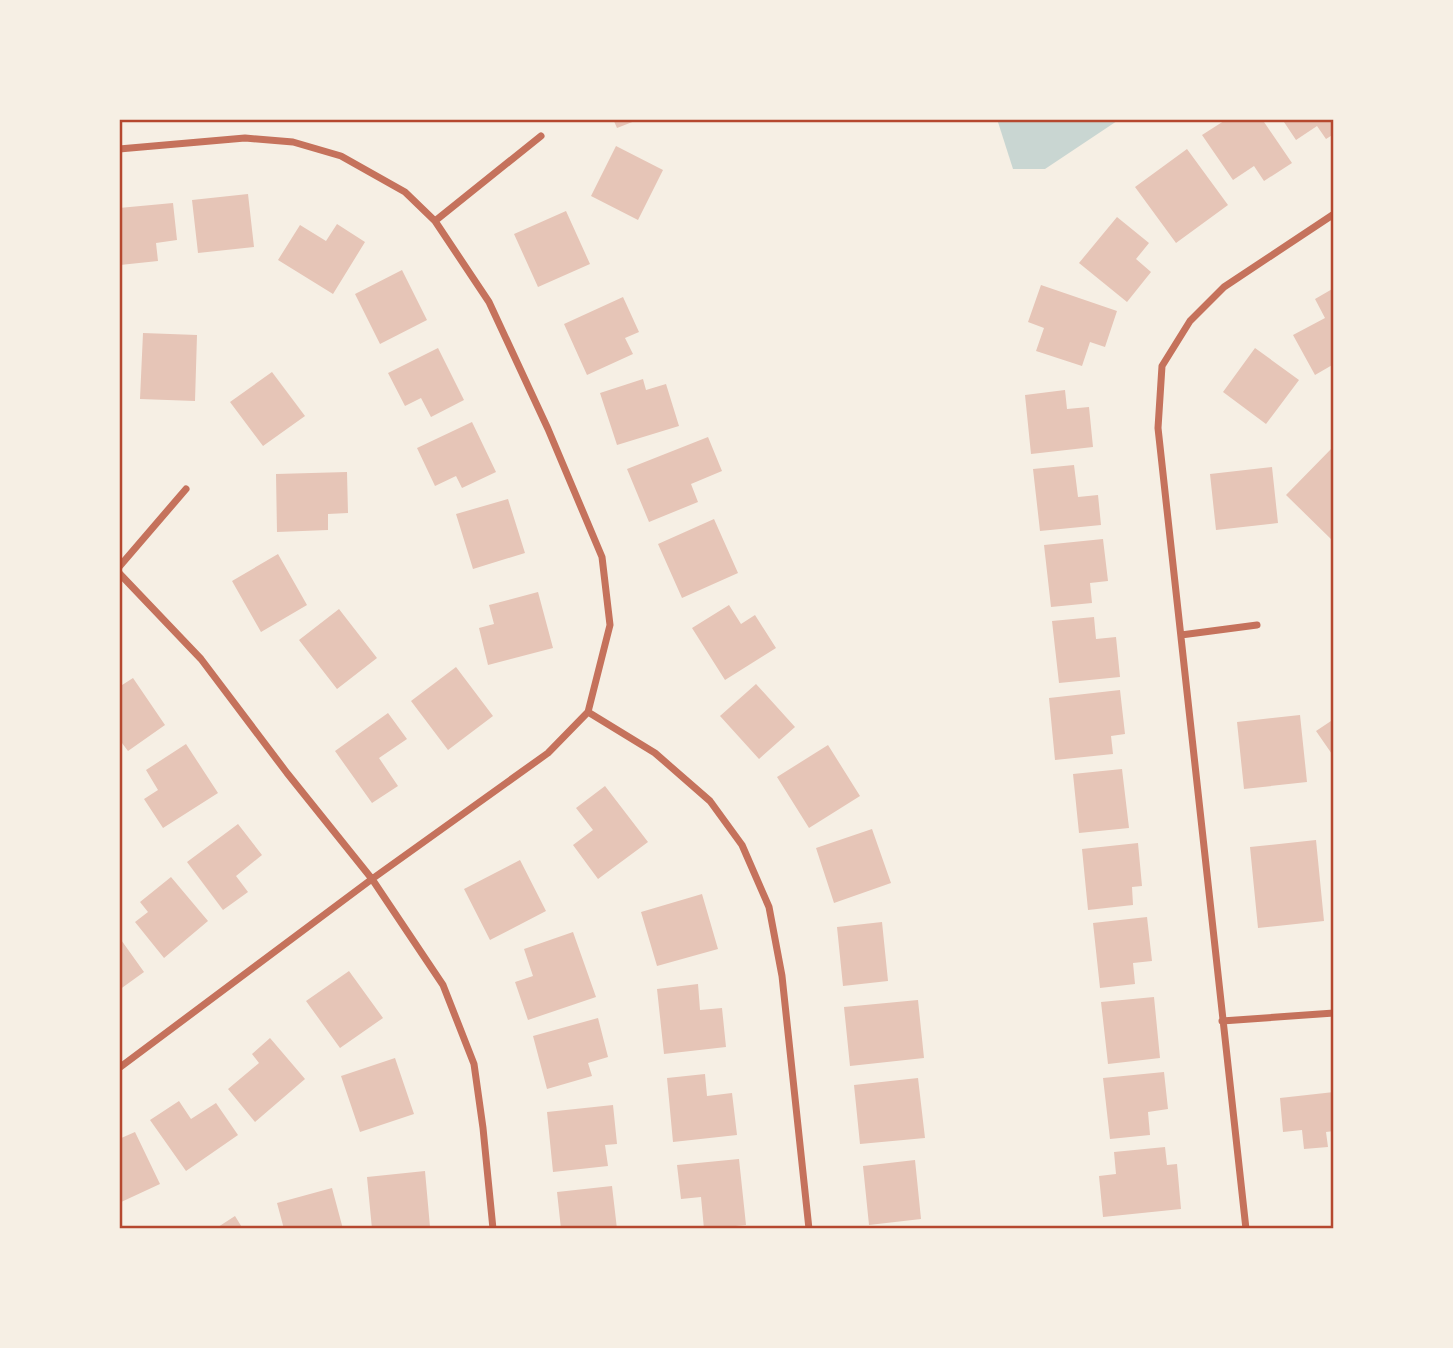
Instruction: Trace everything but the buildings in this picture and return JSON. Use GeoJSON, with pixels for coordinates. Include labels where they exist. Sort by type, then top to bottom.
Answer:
{"type":"FeatureCollection","features":[{"type":"Feature","properties":{"kind":"street"},"geometry":{"type":"LineString","coordinates":[[435,221],[541,135]]}},
{"type":"Feature","properties":{"kind":"street"},"geometry":{"type":"LineString","coordinates":[[119,149],[246,138],[293,142],[341,156],[405,192],[435,221],[489,302],[548,429],[602,557],[610,625],[588,712],[548,753],[372,879],[119,1068]]}},
{"type":"Feature","properties":{"kind":"street"},"geometry":{"type":"LineString","coordinates":[[1246,1229],[1158,429],[1162,366],[1190,321],[1224,287],[1334,214]]}},
{"type":"Feature","properties":{"kind":"street"},"geometry":{"type":"LineString","coordinates":[[119,567],[186,489]]}},
{"type":"Feature","properties":{"kind":"street"},"geometry":{"type":"LineString","coordinates":[[119,573],[201,659],[372,879],[443,985],[474,1064],[493,1229]]}},
{"type":"Feature","properties":{"kind":"street"},"geometry":{"type":"LineString","coordinates":[[1181,635],[1257,625]]}},
{"type":"Feature","properties":{"kind":"street"},"geometry":{"type":"LineString","coordinates":[[588,712],[655,753],[710,801],[742,845],[769,908],[782,976],[808,1229]]}},
{"type":"Feature","properties":{"kind":"street"},"geometry":{"type":"LineString","coordinates":[[1222,1021],[1334,1013]]}},
{"type":"Feature","properties":{"kind":"shaded area"},"geometry":{"type":"Polygon","coordinates":[[[997,119],[1120,119],[1045,169],[1013,169],[997,119]]]}}]}
